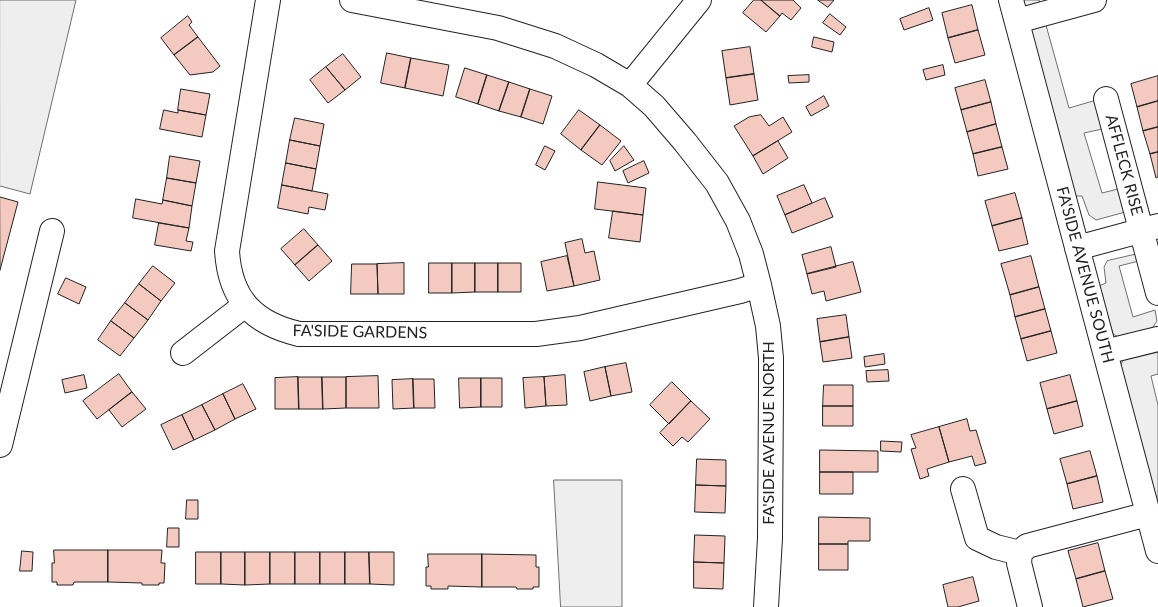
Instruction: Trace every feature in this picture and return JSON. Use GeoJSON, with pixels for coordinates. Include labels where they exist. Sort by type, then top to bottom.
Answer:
{"type":"FeatureCollection","features":[{"type":"Feature","properties":{"kind":"street","name":"FA'SIDE GARDENS"},"geometry":{"type":"LineString","coordinates":[[268,0],[227,250],[231,280],[237,293],[245,305],[269,325],[299,334],[536,334],[580,328],[759,286]]}},
{"type":"Feature","properties":{"kind":"street","name":"FA'SIDE AVENUE NORTH"},"geometry":{"type":"LineString","coordinates":[[352,0],[440,8],[555,46],[596,65],[630,85],[654,106],[717,183],[738,221],[751,254],[768,326],[771,358],[770,538],[766,607]]}},
{"type":"Feature","properties":{"kind":"street"},"geometry":{"type":"LineString","coordinates":[[630,85],[699,0]]}},
{"type":"Feature","properties":{"kind":"street"},"geometry":{"type":"LineString","coordinates":[[1014,10],[1094,0]]}},
{"type":"Feature","properties":{"kind":"street","name":"FA'SIDE AVENUE SOUTH"},"geometry":{"type":"LineString","coordinates":[[1014,10],[1158,551]]}},
{"type":"Feature","properties":{"kind":"street","name":"AFFLECK RISE"},"geometry":{"type":"LineString","coordinates":[[1106,99],[1150,228],[1158,293]]}},
{"type":"Feature","properties":{"kind":"street","name":"AFFLECK RISE"},"geometry":{"type":"LineString","coordinates":[[1077,248],[1150,228]]}},
{"type":"Feature","properties":{"kind":"street"},"geometry":{"type":"LineString","coordinates":[[0,445],[52,231]]}},
{"type":"Feature","properties":{"kind":"street"},"geometry":{"type":"LineString","coordinates":[[183,353],[245,305]]}},
{"type":"Feature","properties":{"kind":"street"},"geometry":{"type":"LineString","coordinates":[[1105,352],[1158,339]]}},
{"type":"Feature","properties":{"kind":"street"},"geometry":{"type":"LineString","coordinates":[[963,489],[977,538],[996,547],[1020,553]]}},
{"type":"Feature","properties":{"kind":"street"},"geometry":{"type":"LineString","coordinates":[[1030,607],[1019,563],[1020,553],[1027,546],[1148,514]]}},
{"type":"Feature","properties":{"kind":"shaded area"},"geometry":{"type":"Polygon","coordinates":[[[0,0],[76,0],[30,194],[0,186],[0,0]]]}},
{"type":"Feature","properties":{"kind":"shaded area"},"geometry":{"type":"Polygon","coordinates":[[[1022,0],[1039,0],[1069,108],[1100,99],[1107,128],[1084,133],[1102,193],[1122,188],[1129,211],[1096,220],[1089,215],[1082,196],[1075,196],[1022,0]]]}},
{"type":"Feature","properties":{"kind":"shaded area"},"geometry":{"type":"Polygon","coordinates":[[[1142,253],[1143,260],[1119,266],[1133,317],[1155,310],[1157,321],[1151,330],[1122,339],[1113,334],[1099,286],[1106,283],[1104,267],[1107,261],[1142,253]]]}},
{"type":"Feature","properties":{"kind":"shaded area"},"geometry":{"type":"Polygon","coordinates":[[[1158,350],[1158,374],[1151,376],[1158,405],[1158,508],[1120,367],[1124,358],[1158,350]]]}},
{"type":"Feature","properties":{"kind":"shaded area"},"geometry":{"type":"Polygon","coordinates":[[[554,480],[622,480],[622,607],[561,607],[554,480]]]}},
{"type":"Feature","properties":{"kind":"building"},"geometry":{"type":"Polygon","coordinates":[[[754,0],[761,0],[780,16],[766,32],[743,13],[754,0]]]}},
{"type":"Feature","properties":{"kind":"building"},"geometry":{"type":"Polygon","coordinates":[[[761,0],[793,0],[801,8],[791,20],[782,13],[780,16],[761,0]]]}},
{"type":"Feature","properties":{"kind":"building"},"geometry":{"type":"Polygon","coordinates":[[[818,0],[834,0],[828,7],[818,0]]]}},
{"type":"Feature","properties":{"kind":"building"},"geometry":{"type":"Polygon","coordinates":[[[972,5],[978,30],[948,38],[942,13],[972,5]]]}},
{"type":"Feature","properties":{"kind":"building"},"geometry":{"type":"Polygon","coordinates":[[[929,8],[933,20],[904,30],[900,19],[929,8]]]}},
{"type":"Feature","properties":{"kind":"building"},"geometry":{"type":"Polygon","coordinates":[[[830,14],[846,27],[840,35],[823,23],[830,14]]]}},
{"type":"Feature","properties":{"kind":"building"},"geometry":{"type":"Polygon","coordinates":[[[188,16],[192,22],[189,25],[198,37],[174,55],[161,38],[188,16]]]}},
{"type":"Feature","properties":{"kind":"building"},"geometry":{"type":"Polygon","coordinates":[[[978,30],[985,55],[955,63],[948,38],[978,30]]]}},
{"type":"Feature","properties":{"kind":"building"},"geometry":{"type":"Polygon","coordinates":[[[198,37],[220,66],[213,72],[190,75],[174,55],[198,37]]]}},
{"type":"Feature","properties":{"kind":"building"},"geometry":{"type":"Polygon","coordinates":[[[814,37],[834,42],[832,52],[812,47],[814,37]]]}},
{"type":"Feature","properties":{"kind":"building"},"geometry":{"type":"Polygon","coordinates":[[[750,47],[754,74],[726,78],[722,51],[750,47]]]}},
{"type":"Feature","properties":{"kind":"building"},"geometry":{"type":"Polygon","coordinates":[[[387,53],[411,58],[405,88],[381,83],[387,53]]]}},
{"type":"Feature","properties":{"kind":"building"},"geometry":{"type":"Polygon","coordinates":[[[343,54],[361,77],[345,90],[326,67],[343,54]]]}},
{"type":"Feature","properties":{"kind":"building"},"geometry":{"type":"Polygon","coordinates":[[[411,58],[449,65],[443,96],[405,88],[411,58]]]}},
{"type":"Feature","properties":{"kind":"building"},"geometry":{"type":"Polygon","coordinates":[[[943,65],[945,75],[926,80],[923,70],[943,65]]]}},
{"type":"Feature","properties":{"kind":"building"},"geometry":{"type":"Polygon","coordinates":[[[326,67],[345,90],[328,103],[310,80],[326,67]]]}},
{"type":"Feature","properties":{"kind":"building"},"geometry":{"type":"Polygon","coordinates":[[[465,68],[487,75],[478,104],[456,97],[465,68]]]}},
{"type":"Feature","properties":{"kind":"building"},"geometry":{"type":"Polygon","coordinates":[[[754,74],[758,100],[730,105],[726,78],[754,74]]]}},
{"type":"Feature","properties":{"kind":"building"},"geometry":{"type":"Polygon","coordinates":[[[487,75],[509,82],[499,111],[478,104],[487,75]]]}},
{"type":"Feature","properties":{"kind":"building"},"geometry":{"type":"Polygon","coordinates":[[[809,75],[809,82],[789,83],[788,76],[809,75]]]}},
{"type":"Feature","properties":{"kind":"building"},"geometry":{"type":"Polygon","coordinates":[[[1158,76],[1158,101],[1137,107],[1131,84],[1158,76]]]}},
{"type":"Feature","properties":{"kind":"building"},"geometry":{"type":"Polygon","coordinates":[[[985,80],[991,102],[961,110],[955,88],[985,80]]]}},
{"type":"Feature","properties":{"kind":"building"},"geometry":{"type":"Polygon","coordinates":[[[509,82],[530,89],[521,117],[499,111],[509,82]]]}},
{"type":"Feature","properties":{"kind":"building"},"geometry":{"type":"Polygon","coordinates":[[[181,89],[210,94],[206,115],[178,110],[181,89]]]}},
{"type":"Feature","properties":{"kind":"building"},"geometry":{"type":"Polygon","coordinates":[[[530,89],[552,96],[543,124],[521,117],[530,89]]]}},
{"type":"Feature","properties":{"kind":"building"},"geometry":{"type":"Polygon","coordinates":[[[824,96],[829,106],[811,116],[806,107],[824,96]]]}},
{"type":"Feature","properties":{"kind":"building"},"geometry":{"type":"Polygon","coordinates":[[[1158,101],[1158,127],[1143,131],[1137,107],[1158,101]]]}},
{"type":"Feature","properties":{"kind":"building"},"geometry":{"type":"Polygon","coordinates":[[[991,102],[996,124],[967,132],[961,110],[991,102]]]}},
{"type":"Feature","properties":{"kind":"building"},"geometry":{"type":"Polygon","coordinates":[[[164,110],[178,113],[178,110],[206,115],[202,137],[160,129],[164,110]]]}},
{"type":"Feature","properties":{"kind":"building"},"geometry":{"type":"Polygon","coordinates":[[[579,110],[600,125],[581,150],[561,134],[579,110]]]}},
{"type":"Feature","properties":{"kind":"building"},"geometry":{"type":"Polygon","coordinates":[[[761,115],[769,126],[783,117],[792,132],[753,156],[734,126],[749,117],[761,115]]]}},
{"type":"Feature","properties":{"kind":"building"},"geometry":{"type":"Polygon","coordinates":[[[295,118],[324,124],[320,146],[290,140],[295,118]]]}},
{"type":"Feature","properties":{"kind":"building"},"geometry":{"type":"Polygon","coordinates":[[[996,124],[1002,147],[973,154],[967,132],[996,124]]]}},
{"type":"Feature","properties":{"kind":"building"},"geometry":{"type":"Polygon","coordinates":[[[600,125],[621,141],[602,165],[581,150],[600,125]]]}},
{"type":"Feature","properties":{"kind":"building"},"geometry":{"type":"Polygon","coordinates":[[[1158,127],[1158,152],[1150,154],[1143,131],[1158,127]]]}},
{"type":"Feature","properties":{"kind":"building"},"geometry":{"type":"Polygon","coordinates":[[[290,140],[320,146],[316,169],[286,163],[290,140]]]}},
{"type":"Feature","properties":{"kind":"building"},"geometry":{"type":"Polygon","coordinates":[[[778,141],[788,158],[763,174],[753,156],[778,141]]]}},
{"type":"Feature","properties":{"kind":"building"},"geometry":{"type":"Polygon","coordinates":[[[545,146],[555,151],[545,170],[536,165],[545,146]]]}},
{"type":"Feature","properties":{"kind":"building"},"geometry":{"type":"Polygon","coordinates":[[[624,146],[634,160],[615,171],[610,161],[624,146]]]}},
{"type":"Feature","properties":{"kind":"building"},"geometry":{"type":"Polygon","coordinates":[[[1002,147],[1008,169],[978,176],[973,154],[1002,147]]]}},
{"type":"Feature","properties":{"kind":"building"},"geometry":{"type":"Polygon","coordinates":[[[1158,152],[1158,177],[1156,178],[1150,154],[1158,152]]]}},
{"type":"Feature","properties":{"kind":"building"},"geometry":{"type":"Polygon","coordinates":[[[170,156],[200,161],[196,183],[167,178],[170,156]]]}},
{"type":"Feature","properties":{"kind":"building"},"geometry":{"type":"Polygon","coordinates":[[[644,161],[649,173],[628,183],[623,171],[644,161]]]}},
{"type":"Feature","properties":{"kind":"building"},"geometry":{"type":"Polygon","coordinates":[[[286,163],[316,169],[312,191],[282,185],[286,163]]]}},
{"type":"Feature","properties":{"kind":"building"},"geometry":{"type":"Polygon","coordinates":[[[167,178],[196,183],[192,206],[163,200],[167,178]]]}},
{"type":"Feature","properties":{"kind":"building"},"geometry":{"type":"Polygon","coordinates":[[[598,182],[646,188],[643,215],[595,209],[598,182]]]}},
{"type":"Feature","properties":{"kind":"building"},"geometry":{"type":"Polygon","coordinates":[[[282,185],[328,194],[325,210],[309,207],[308,214],[278,208],[282,185]]]}},
{"type":"Feature","properties":{"kind":"building"},"geometry":{"type":"Polygon","coordinates":[[[804,185],[812,203],[785,215],[777,196],[804,185]]]}},
{"type":"Feature","properties":{"kind":"building"},"geometry":{"type":"Polygon","coordinates":[[[1015,193],[1022,218],[992,226],[985,201],[1015,193]]]}},
{"type":"Feature","properties":{"kind":"building"},"geometry":{"type":"Polygon","coordinates":[[[0,197],[18,202],[0,270],[0,197]]]}},
{"type":"Feature","properties":{"kind":"building"},"geometry":{"type":"Polygon","coordinates":[[[825,198],[833,217],[792,233],[785,215],[825,198]]]}},
{"type":"Feature","properties":{"kind":"building"},"geometry":{"type":"Polygon","coordinates":[[[136,199],[162,204],[163,200],[192,206],[189,228],[133,218],[136,199]]]}},
{"type":"Feature","properties":{"kind":"building"},"geometry":{"type":"Polygon","coordinates":[[[613,211],[643,215],[640,242],[609,238],[613,211]]]}},
{"type":"Feature","properties":{"kind":"building"},"geometry":{"type":"Polygon","coordinates":[[[1022,218],[1028,244],[999,251],[992,226],[1022,218]]]}},
{"type":"Feature","properties":{"kind":"building"},"geometry":{"type":"Polygon","coordinates":[[[159,223],[189,228],[186,241],[193,242],[191,251],[155,245],[159,223]]]}},
{"type":"Feature","properties":{"kind":"building"},"geometry":{"type":"Polygon","coordinates":[[[304,229],[318,245],[295,265],[281,249],[304,229]]]}},
{"type":"Feature","properties":{"kind":"building"},"geometry":{"type":"Polygon","coordinates":[[[582,239],[585,253],[594,251],[600,280],[574,286],[565,243],[582,239]]]}},
{"type":"Feature","properties":{"kind":"building"},"geometry":{"type":"Polygon","coordinates":[[[318,245],[332,261],[309,281],[295,265],[318,245]]]}},
{"type":"Feature","properties":{"kind":"building"},"geometry":{"type":"Polygon","coordinates":[[[831,247],[836,267],[807,274],[802,255],[831,247]]]}},
{"type":"Feature","properties":{"kind":"building"},"geometry":{"type":"Polygon","coordinates":[[[567,256],[574,286],[547,291],[541,262],[567,256]]]}},
{"type":"Feature","properties":{"kind":"building"},"geometry":{"type":"Polygon","coordinates":[[[1031,256],[1039,287],[1010,295],[1001,264],[1031,256]]]}},
{"type":"Feature","properties":{"kind":"building"},"geometry":{"type":"Polygon","coordinates":[[[853,262],[861,292],[826,301],[824,291],[812,294],[807,274],[853,262]]]}},
{"type":"Feature","properties":{"kind":"building"},"geometry":{"type":"Polygon","coordinates":[[[404,263],[404,294],[378,294],[377,264],[404,263]]]}},
{"type":"Feature","properties":{"kind":"building"},"geometry":{"type":"Polygon","coordinates":[[[429,263],[452,263],[452,293],[429,293],[429,263]]]}},
{"type":"Feature","properties":{"kind":"building"},"geometry":{"type":"Polygon","coordinates":[[[452,263],[475,263],[475,292],[452,293],[452,263]]]}},
{"type":"Feature","properties":{"kind":"building"},"geometry":{"type":"Polygon","coordinates":[[[475,263],[498,263],[498,292],[475,292],[475,263]]]}},
{"type":"Feature","properties":{"kind":"building"},"geometry":{"type":"Polygon","coordinates":[[[498,263],[521,263],[521,292],[498,292],[498,263]]]}},
{"type":"Feature","properties":{"kind":"building"},"geometry":{"type":"Polygon","coordinates":[[[352,264],[377,264],[378,294],[351,294],[352,264]]]}},
{"type":"Feature","properties":{"kind":"building"},"geometry":{"type":"Polygon","coordinates":[[[153,266],[175,283],[161,301],[139,284],[153,266]]]}},
{"type":"Feature","properties":{"kind":"building"},"geometry":{"type":"Polygon","coordinates":[[[66,278],[86,287],[79,304],[58,294],[66,278]]]}},
{"type":"Feature","properties":{"kind":"building"},"geometry":{"type":"Polygon","coordinates":[[[139,284],[161,301],[148,320],[125,303],[139,284]]]}},
{"type":"Feature","properties":{"kind":"building"},"geometry":{"type":"Polygon","coordinates":[[[1039,287],[1045,309],[1015,317],[1010,295],[1039,287]]]}},
{"type":"Feature","properties":{"kind":"building"},"geometry":{"type":"Polygon","coordinates":[[[125,303],[148,320],[134,338],[111,321],[125,303]]]}},
{"type":"Feature","properties":{"kind":"building"},"geometry":{"type":"Polygon","coordinates":[[[1045,309],[1051,331],[1021,339],[1015,317],[1045,309]]]}},
{"type":"Feature","properties":{"kind":"building"},"geometry":{"type":"Polygon","coordinates":[[[846,315],[849,337],[820,342],[817,319],[846,315]]]}},
{"type":"Feature","properties":{"kind":"building"},"geometry":{"type":"Polygon","coordinates":[[[111,321],[134,338],[120,356],[98,340],[111,321]]]}},
{"type":"Feature","properties":{"kind":"building"},"geometry":{"type":"Polygon","coordinates":[[[1051,331],[1057,353],[1027,361],[1021,339],[1051,331]]]}},
{"type":"Feature","properties":{"kind":"building"},"geometry":{"type":"Polygon","coordinates":[[[849,337],[852,358],[823,362],[820,342],[849,337]]]}},
{"type":"Feature","properties":{"kind":"building"},"geometry":{"type":"Polygon","coordinates":[[[884,354],[885,364],[865,367],[864,357],[884,354]]]}},
{"type":"Feature","properties":{"kind":"building"},"geometry":{"type":"Polygon","coordinates":[[[626,363],[632,392],[611,396],[605,367],[626,363]]]}},
{"type":"Feature","properties":{"kind":"building"},"geometry":{"type":"Polygon","coordinates":[[[605,367],[611,396],[590,401],[584,372],[605,367]]]}},
{"type":"Feature","properties":{"kind":"building"},"geometry":{"type":"Polygon","coordinates":[[[888,370],[889,381],[867,382],[866,371],[888,370]]]}},
{"type":"Feature","properties":{"kind":"building"},"geometry":{"type":"Polygon","coordinates":[[[119,374],[132,392],[97,419],[83,401],[119,374]]]}},
{"type":"Feature","properties":{"kind":"building"},"geometry":{"type":"Polygon","coordinates":[[[84,375],[87,388],[65,393],[62,380],[84,375]]]}},
{"type":"Feature","properties":{"kind":"building"},"geometry":{"type":"Polygon","coordinates":[[[565,375],[567,405],[546,406],[544,377],[565,375]]]}},
{"type":"Feature","properties":{"kind":"building"},"geometry":{"type":"Polygon","coordinates":[[[1070,375],[1077,401],[1047,409],[1040,383],[1070,375]]]}},
{"type":"Feature","properties":{"kind":"building"},"geometry":{"type":"Polygon","coordinates":[[[378,376],[379,408],[346,408],[346,377],[378,376]]]}},
{"type":"Feature","properties":{"kind":"building"},"geometry":{"type":"Polygon","coordinates":[[[298,377],[299,409],[275,409],[275,378],[298,377]]]}},
{"type":"Feature","properties":{"kind":"building"},"geometry":{"type":"Polygon","coordinates":[[[298,377],[322,377],[323,409],[299,409],[298,377]]]}},
{"type":"Feature","properties":{"kind":"building"},"geometry":{"type":"Polygon","coordinates":[[[322,377],[346,377],[346,408],[323,409],[322,377]]]}},
{"type":"Feature","properties":{"kind":"building"},"geometry":{"type":"Polygon","coordinates":[[[544,377],[546,406],[525,408],[523,378],[544,377]]]}},
{"type":"Feature","properties":{"kind":"building"},"geometry":{"type":"Polygon","coordinates":[[[459,378],[481,378],[481,407],[460,408],[459,378]]]}},
{"type":"Feature","properties":{"kind":"building"},"geometry":{"type":"Polygon","coordinates":[[[481,378],[502,378],[502,407],[481,407],[481,378]]]}},
{"type":"Feature","properties":{"kind":"building"},"geometry":{"type":"Polygon","coordinates":[[[413,379],[434,379],[435,408],[414,408],[413,379]]]}},
{"type":"Feature","properties":{"kind":"building"},"geometry":{"type":"Polygon","coordinates":[[[413,379],[414,408],[393,409],[392,380],[413,379]]]}},
{"type":"Feature","properties":{"kind":"building"},"geometry":{"type":"Polygon","coordinates":[[[672,382],[691,401],[669,424],[650,405],[672,382]]]}},
{"type":"Feature","properties":{"kind":"building"},"geometry":{"type":"Polygon","coordinates":[[[243,384],[256,409],[235,419],[223,394],[243,384]]]}},
{"type":"Feature","properties":{"kind":"building"},"geometry":{"type":"Polygon","coordinates":[[[824,385],[853,385],[853,406],[823,406],[824,385]]]}},
{"type":"Feature","properties":{"kind":"building"},"geometry":{"type":"Polygon","coordinates":[[[132,392],[146,409],[122,427],[109,410],[132,392]]]}},
{"type":"Feature","properties":{"kind":"building"},"geometry":{"type":"Polygon","coordinates":[[[223,394],[235,419],[215,430],[202,405],[223,394]]]}},
{"type":"Feature","properties":{"kind":"building"},"geometry":{"type":"Polygon","coordinates":[[[691,401],[710,419],[688,442],[682,437],[673,446],[660,433],[691,401]]]}},
{"type":"Feature","properties":{"kind":"building"},"geometry":{"type":"Polygon","coordinates":[[[1077,401],[1083,426],[1054,434],[1047,409],[1077,401]]]}},
{"type":"Feature","properties":{"kind":"building"},"geometry":{"type":"Polygon","coordinates":[[[202,405],[215,430],[194,440],[182,415],[202,405]]]}},
{"type":"Feature","properties":{"kind":"building"},"geometry":{"type":"Polygon","coordinates":[[[823,406],[853,406],[853,426],[823,426],[823,406]]]}},
{"type":"Feature","properties":{"kind":"building"},"geometry":{"type":"Polygon","coordinates":[[[182,415],[194,440],[173,450],[161,425],[182,415]]]}},
{"type":"Feature","properties":{"kind":"building"},"geometry":{"type":"Polygon","coordinates":[[[967,419],[970,431],[976,430],[986,463],[975,466],[972,456],[949,462],[939,427],[967,419]]]}},
{"type":"Feature","properties":{"kind":"building"},"geometry":{"type":"Polygon","coordinates":[[[939,427],[949,462],[927,469],[929,476],[920,479],[911,449],[916,448],[911,435],[939,427]]]}},
{"type":"Feature","properties":{"kind":"building"},"geometry":{"type":"Polygon","coordinates":[[[881,441],[902,442],[901,452],[881,451],[881,441]]]}},
{"type":"Feature","properties":{"kind":"building"},"geometry":{"type":"Polygon","coordinates":[[[820,450],[878,451],[878,472],[820,472],[820,450]]]}},
{"type":"Feature","properties":{"kind":"building"},"geometry":{"type":"Polygon","coordinates":[[[1090,451],[1097,476],[1067,484],[1060,459],[1090,451]]]}},
{"type":"Feature","properties":{"kind":"building"},"geometry":{"type":"Polygon","coordinates":[[[697,459],[726,460],[726,486],[696,485],[697,459]]]}},
{"type":"Feature","properties":{"kind":"building"},"geometry":{"type":"Polygon","coordinates":[[[820,472],[853,472],[853,494],[820,494],[820,472]]]}},
{"type":"Feature","properties":{"kind":"building"},"geometry":{"type":"Polygon","coordinates":[[[1097,476],[1103,502],[1073,509],[1067,484],[1097,476]]]}},
{"type":"Feature","properties":{"kind":"building"},"geometry":{"type":"Polygon","coordinates":[[[696,485],[726,486],[725,513],[695,512],[696,485]]]}},
{"type":"Feature","properties":{"kind":"building"},"geometry":{"type":"Polygon","coordinates":[[[187,500],[198,500],[198,519],[186,519],[187,500]]]}},
{"type":"Feature","properties":{"kind":"building"},"geometry":{"type":"Polygon","coordinates":[[[819,517],[870,518],[870,541],[848,541],[848,544],[819,544],[819,517]]]}},
{"type":"Feature","properties":{"kind":"building"},"geometry":{"type":"Polygon","coordinates":[[[168,528],[179,528],[179,547],[167,547],[168,528]]]}},
{"type":"Feature","properties":{"kind":"building"},"geometry":{"type":"Polygon","coordinates":[[[695,535],[725,536],[724,563],[694,562],[695,535]]]}},
{"type":"Feature","properties":{"kind":"building"},"geometry":{"type":"Polygon","coordinates":[[[1098,543],[1105,571],[1076,579],[1068,551],[1098,543]]]}},
{"type":"Feature","properties":{"kind":"building"},"geometry":{"type":"Polygon","coordinates":[[[819,544],[848,544],[848,570],[819,570],[819,544]]]}},
{"type":"Feature","properties":{"kind":"building"},"geometry":{"type":"Polygon","coordinates":[[[54,550],[108,550],[108,582],[74,582],[73,585],[57,585],[57,582],[52,582],[54,550]]]}},
{"type":"Feature","properties":{"kind":"building"},"geometry":{"type":"Polygon","coordinates":[[[108,550],[162,550],[161,563],[165,563],[164,583],[159,583],[159,585],[142,585],[142,583],[108,582],[108,550]]]}},
{"type":"Feature","properties":{"kind":"building"},"geometry":{"type":"Polygon","coordinates":[[[22,551],[33,552],[32,571],[20,571],[22,551]]]}},
{"type":"Feature","properties":{"kind":"building"},"geometry":{"type":"Polygon","coordinates":[[[196,552],[221,552],[221,584],[196,584],[196,552]]]}},
{"type":"Feature","properties":{"kind":"building"},"geometry":{"type":"Polygon","coordinates":[[[221,552],[245,552],[245,585],[221,584],[221,552]]]}},
{"type":"Feature","properties":{"kind":"building"},"geometry":{"type":"Polygon","coordinates":[[[245,552],[270,552],[270,584],[245,585],[245,552]]]}},
{"type":"Feature","properties":{"kind":"building"},"geometry":{"type":"Polygon","coordinates":[[[270,552],[295,552],[295,584],[270,584],[270,552]]]}},
{"type":"Feature","properties":{"kind":"building"},"geometry":{"type":"Polygon","coordinates":[[[295,552],[320,552],[320,584],[295,584],[295,552]]]}},
{"type":"Feature","properties":{"kind":"building"},"geometry":{"type":"Polygon","coordinates":[[[320,552],[345,552],[345,584],[320,584],[320,552]]]}},
{"type":"Feature","properties":{"kind":"building"},"geometry":{"type":"Polygon","coordinates":[[[345,552],[369,552],[370,584],[345,584],[345,552]]]}},
{"type":"Feature","properties":{"kind":"building"},"geometry":{"type":"Polygon","coordinates":[[[369,552],[394,552],[394,585],[370,584],[369,552]]]}},
{"type":"Feature","properties":{"kind":"building"},"geometry":{"type":"Polygon","coordinates":[[[428,554],[482,554],[482,587],[448,586],[448,589],[431,589],[431,586],[426,586],[428,554]]]}},
{"type":"Feature","properties":{"kind":"building"},"geometry":{"type":"Polygon","coordinates":[[[482,554],[536,555],[536,567],[539,567],[539,587],[517,589],[516,587],[482,587],[482,554]]]}},
{"type":"Feature","properties":{"kind":"building"},"geometry":{"type":"Polygon","coordinates":[[[694,562],[724,563],[723,589],[694,588],[694,562]]]}},
{"type":"Feature","properties":{"kind":"building"},"geometry":{"type":"Polygon","coordinates":[[[1105,571],[1113,599],[1083,607],[1076,579],[1105,571]]]}},
{"type":"Feature","properties":{"kind":"building"},"geometry":{"type":"Polygon","coordinates":[[[973,577],[979,601],[958,607],[948,607],[943,585],[973,577]]]}}]}
